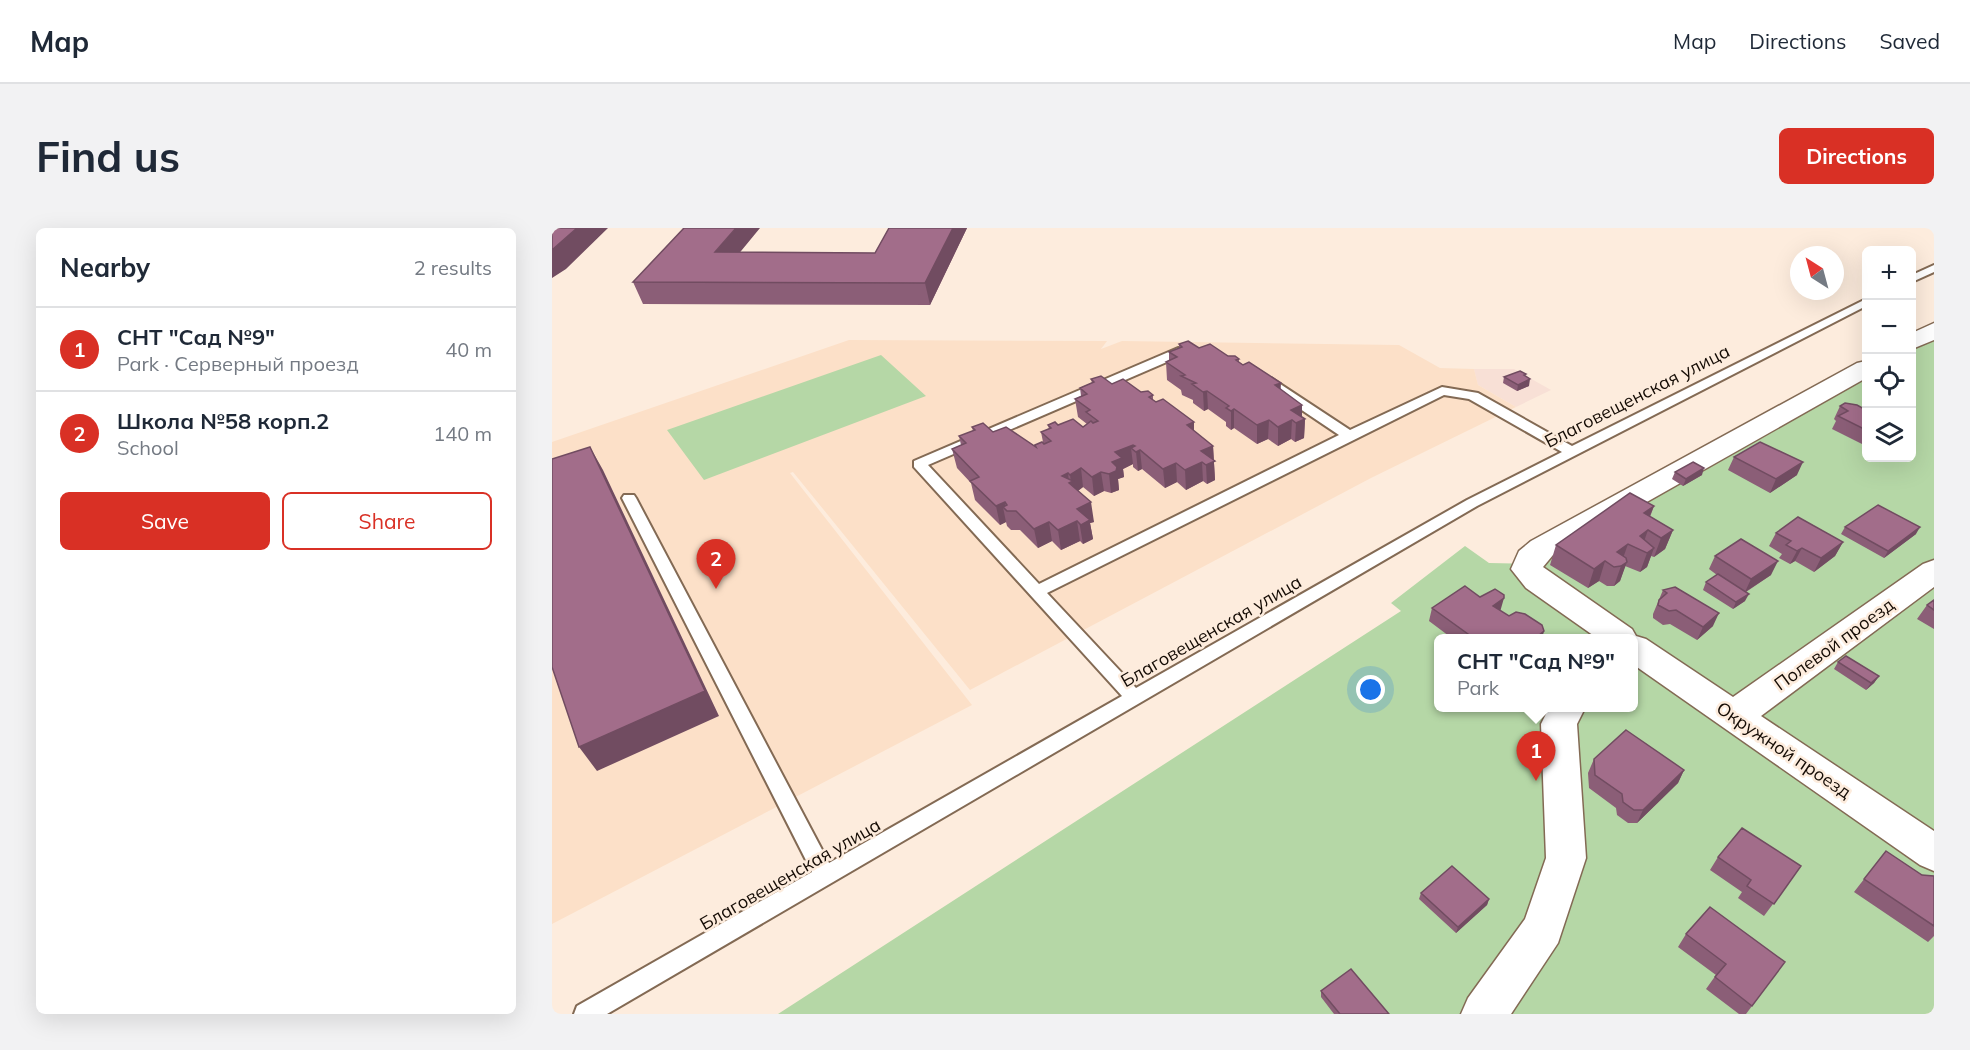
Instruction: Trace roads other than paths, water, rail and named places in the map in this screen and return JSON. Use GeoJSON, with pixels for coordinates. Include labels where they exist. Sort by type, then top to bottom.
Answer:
{"type":"FeatureCollection","features":[{"type":"Feature","properties":{"kind":"street"},"geometry":{"type":"LineString","coordinates":[[1916,339],[1934,330]]}},
{"type":"Feature","properties":{"kind":"street"},"geometry":{"type":"LineString","coordinates":[[1613,634],[1537,580],[1527,569],[1530,558],[1542,548],[1862,370]]}},
{"type":"Feature","properties":{"kind":"street","name":"Полевой проезд"},"geometry":{"type":"LineString","coordinates":[[1734,716],[1934,572]]}},
{"type":"Feature","properties":{"kind":"street","name":"Окружной проезд"},"geometry":{"type":"LineString","coordinates":[[1638,651],[1934,854]]}},
{"type":"Feature","properties":{"kind":"street"},"geometry":{"type":"LineString","coordinates":[[1484,1014],[1543,929],[1566,858],[1558,724],[1566,712]]}},
{"type":"Feature","properties":{"kind":"lane"},"geometry":{"type":"LineString","coordinates":[[1916,277],[1934,268]]}},
{"type":"Feature","properties":{"kind":"lane","name":"Благовещенская улица"},"geometry":{"type":"LineString","coordinates":[[585,1014],[1472,504],[1862,304]]}},
{"type":"Feature","properties":{"kind":"lane"},"geometry":{"type":"LineString","coordinates":[[1135,698],[919,464],[1182,351],[1206,354]]}},
{"type":"Feature","properties":{"kind":"lane"},"geometry":{"type":"LineString","coordinates":[[1260,376],[1349,435]]}},
{"type":"Feature","properties":{"kind":"lane"},"geometry":{"type":"LineString","coordinates":[[1037,591],[1442,391],[1473,396],[1572,452]]}},
{"type":"Feature","properties":{"kind":"lane"},"geometry":{"type":"LineString","coordinates":[[629,498],[825,876]]}},
{"type":"Feature","properties":{"kind":"place","name":"Школа №58 корп.2"},"geometry":{"type":"Point","coordinates":[716,589]}},
{"type":"Feature","properties":{"kind":"place","name":"СНТ \"Сад №9\""},"geometry":{"type":"Point","coordinates":[1536,781]}}]}
